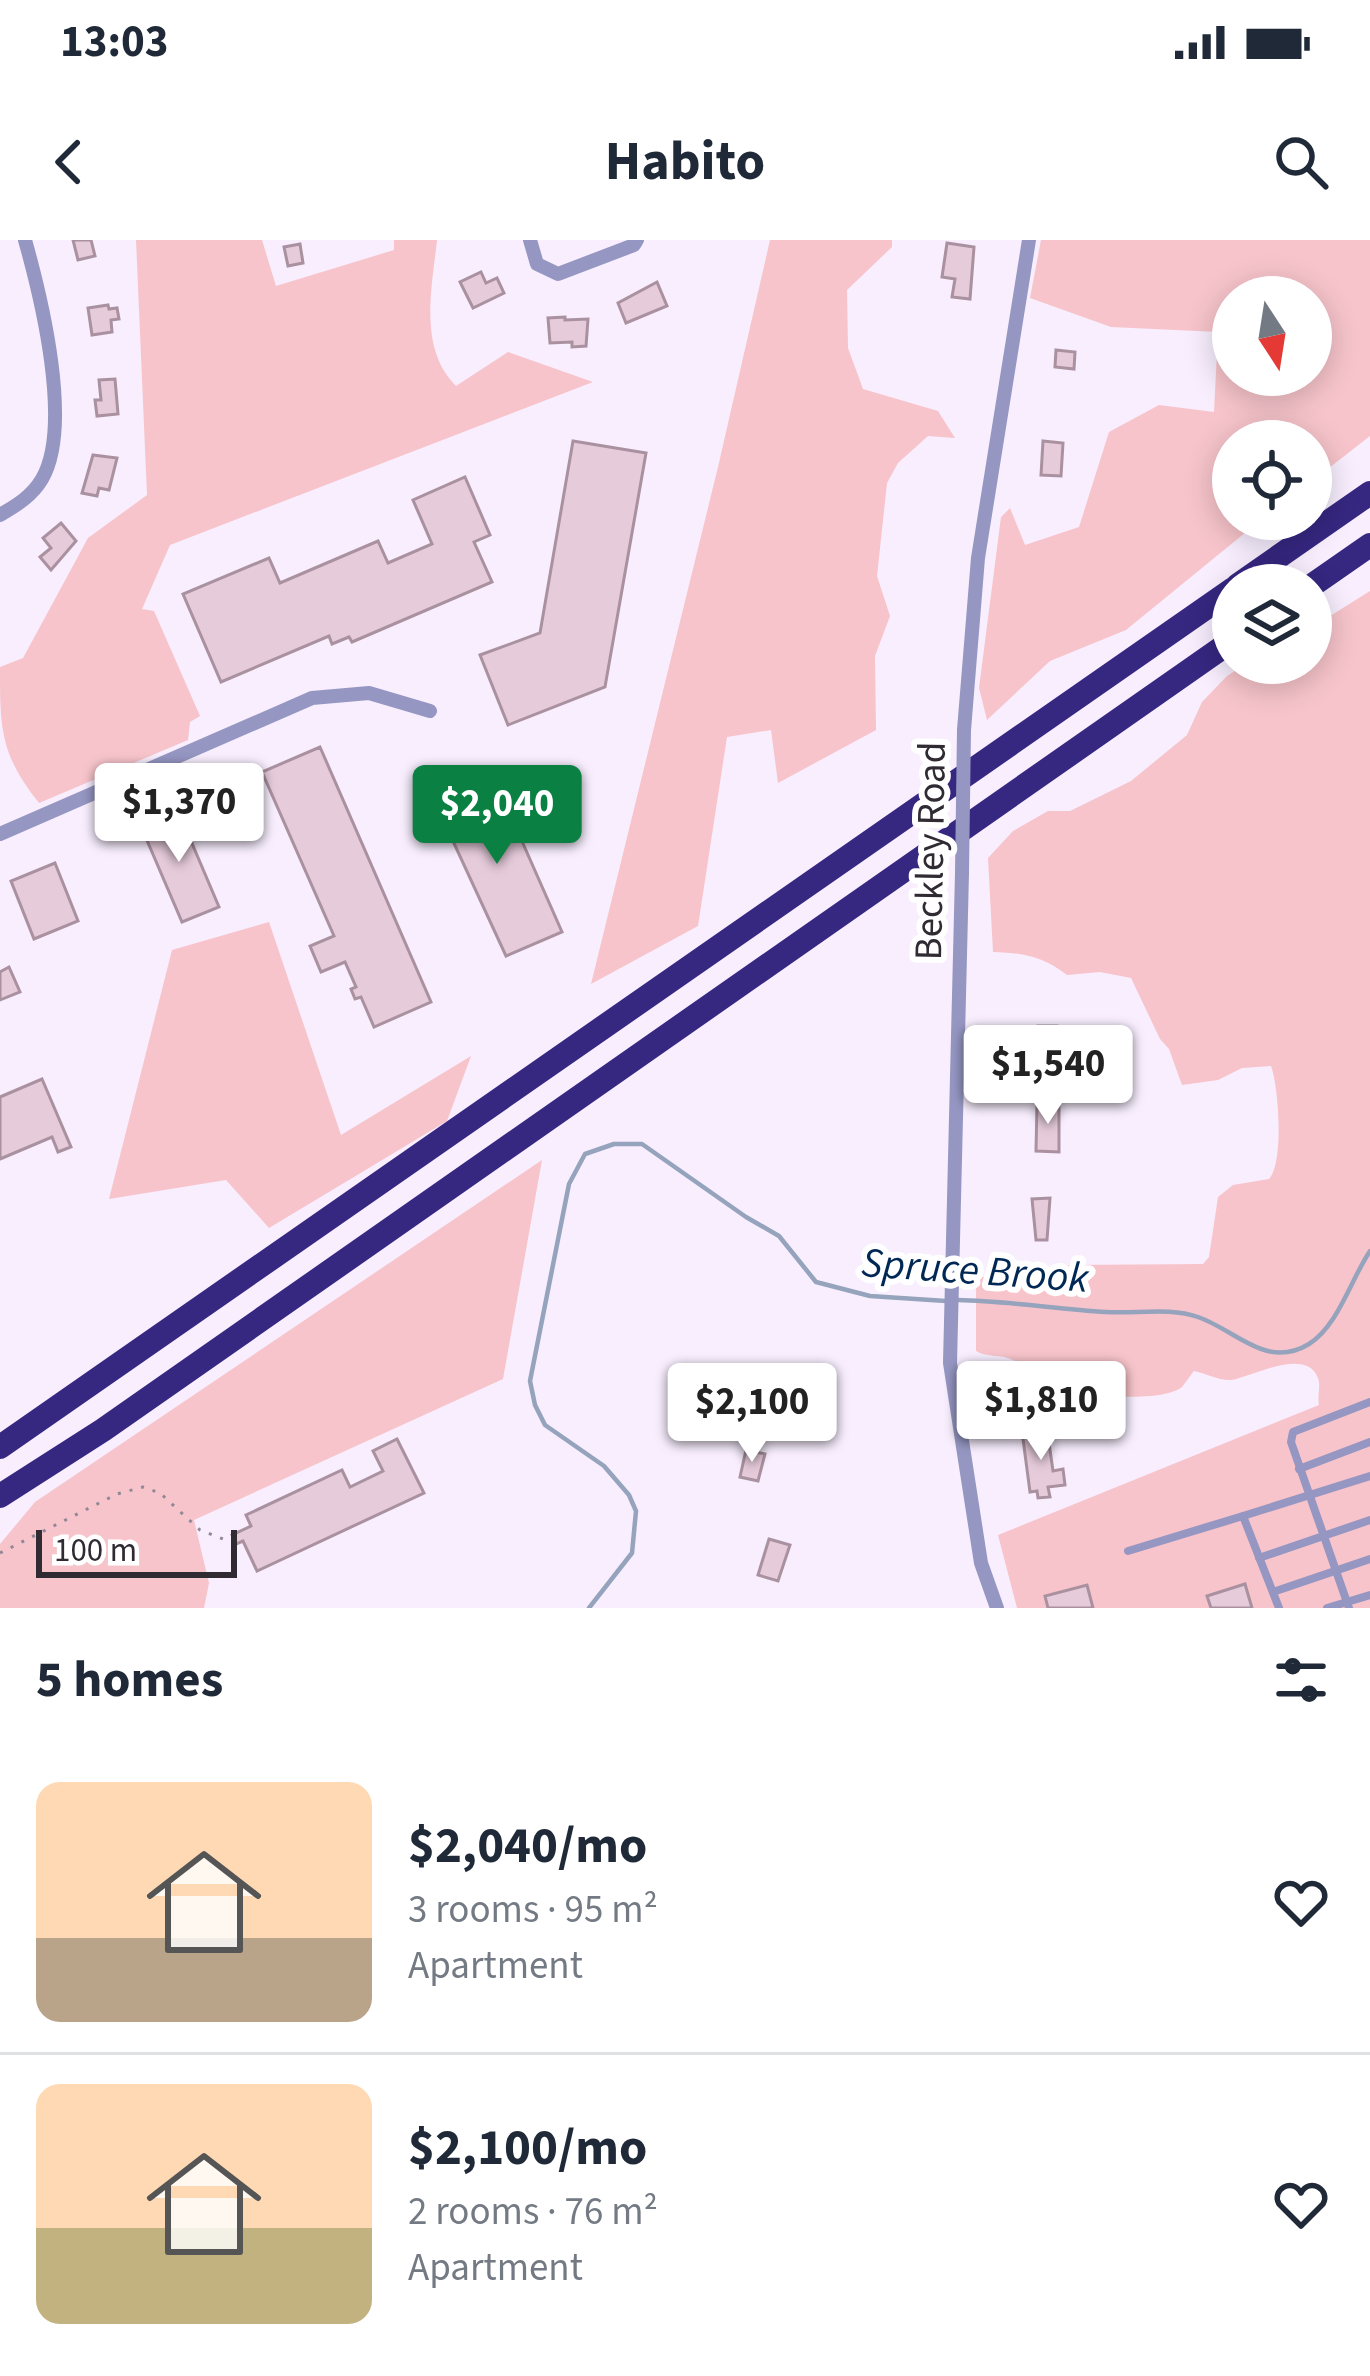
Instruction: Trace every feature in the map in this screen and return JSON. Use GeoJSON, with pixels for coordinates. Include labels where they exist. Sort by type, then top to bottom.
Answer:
{"type":"FeatureCollection","features":[{"type":"Feature","properties":{"kind":"highway"},"geometry":{"type":"LineString","coordinates":[[1269,564],[1370,493]]}},
{"type":"Feature","properties":{"kind":"highway"},"geometry":{"type":"LineString","coordinates":[[1332,571],[1370,544]]}},
{"type":"Feature","properties":{"kind":"highway"},"geometry":{"type":"LineString","coordinates":[[0,1447],[1212,604]]}},
{"type":"Feature","properties":{"kind":"highway"},"geometry":{"type":"LineString","coordinates":[[0,1496],[103,1430],[1212,655]]}},
{"type":"Feature","properties":{"kind":"street"},"geometry":{"type":"LineString","coordinates":[[0,514],[26,499],[42,478],[53,450],[51,365],[25,240]]}},
{"type":"Feature","properties":{"kind":"street"},"geometry":{"type":"LineString","coordinates":[[530,240],[537,264],[558,274],[637,240]]}},
{"type":"Feature","properties":{"kind":"street","name":"Beckley Road"},"geometry":{"type":"LineString","coordinates":[[997,1608],[978,1540],[950,1363],[964,730],[978,558],[1029,240]]}},
{"type":"Feature","properties":{"kind":"street"},"geometry":{"type":"LineString","coordinates":[[0,835],[312,698],[369,693],[430,711]]}},
{"type":"Feature","properties":{"kind":"lane"},"geometry":{"type":"LineString","coordinates":[[1347,1605],[1291,1442],[1293,1432],[1370,1402]]}},
{"type":"Feature","properties":{"kind":"lane"},"geometry":{"type":"LineString","coordinates":[[1299,1469],[1370,1442]]}},
{"type":"Feature","properties":{"kind":"lane"},"geometry":{"type":"LineString","coordinates":[[1128,1551],[1370,1476]]}},
{"type":"Feature","properties":{"kind":"lane"},"geometry":{"type":"LineString","coordinates":[[1243,1516],[1279,1608]]}},
{"type":"Feature","properties":{"kind":"lane"},"geometry":{"type":"LineString","coordinates":[[1259,1558],[1370,1520]]}},
{"type":"Feature","properties":{"kind":"lane"},"geometry":{"type":"LineString","coordinates":[[1273,1592],[1370,1559]]}},
{"type":"Feature","properties":{"kind":"lane"},"geometry":{"type":"LineString","coordinates":[[1327,1608],[1370,1595]]}},
{"type":"Feature","properties":{"kind":"path"},"geometry":{"type":"LineString","coordinates":[[0,1553],[117,1494],[143,1487],[160,1493],[200,1530],[223,1539]]}},
{"type":"Feature","properties":{"kind":"shaded area"},"geometry":{"type":"Polygon","coordinates":[[[136,240],[262,240],[276,286],[394,250],[394,240],[437,240],[432,336],[444,371],[456,386],[508,352],[593,382],[170,545],[142,609],[154,611],[200,716],[190,722],[188,740],[39,803],[16,770],[5,739],[0,667],[23,658],[88,538],[147,495],[136,240]]]}},
{"type":"Feature","properties":{"kind":"shaded area"},"geometry":{"type":"Polygon","coordinates":[[[770,240],[892,240],[892,247],[847,290],[848,348],[863,389],[938,411],[955,438],[928,436],[898,463],[887,483],[877,576],[890,616],[875,656],[876,730],[778,783],[771,730],[727,737],[698,926],[591,984],[718,467],[770,240]]]}},
{"type":"Feature","properties":{"kind":"shaded area"},"geometry":{"type":"Polygon","coordinates":[[[1041,240],[1370,240],[1370,436],[1332,466],[1332,420],[1212,420],[1212,540],[1236,540],[1126,630],[1050,661],[987,720],[979,688],[1001,517],[1010,508],[1025,545],[1079,527],[1109,432],[1159,405],[1214,412],[1215,396],[1332,396],[1332,276],[1212,276],[1212,332],[1111,327],[1030,298],[1041,240]]]}},
{"type":"Feature","properties":{"kind":"shaded area"},"geometry":{"type":"Polygon","coordinates":[[[1370,591],[1370,1608],[1017,1608],[998,1535],[1319,1405],[1319,1384],[1312,1369],[1290,1364],[1231,1380],[1194,1371],[1182,1387],[1156,1395],[1098,1395],[1044,1387],[1013,1360],[976,1351],[976,1278],[1070,1265],[1203,1264],[1209,1257],[1218,1197],[1233,1185],[1269,1179],[1278,1142],[1271,1066],[1242,1068],[1218,1080],[1182,1085],[1169,1049],[1131,978],[1100,972],[1067,975],[1032,957],[993,952],[988,858],[1013,831],[1048,811],[1070,811],[1131,781],[1187,735],[1202,702],[1219,684],[1332,684],[1332,615],[1370,591]]]}},
{"type":"Feature","properties":{"kind":"shaded area"},"geometry":{"type":"Polygon","coordinates":[[[269,922],[341,1135],[471,1056],[447,1121],[269,1228],[226,1180],[109,1199],[172,950],[269,922]]]}},
{"type":"Feature","properties":{"kind":"shaded area"},"geometry":{"type":"Polygon","coordinates":[[[542,1160],[503,1379],[194,1520],[209,1583],[204,1608],[0,1608],[0,1544],[35,1502],[542,1160]]]}},
{"type":"Feature","properties":{"kind":"building"},"geometry":{"type":"Polygon","coordinates":[[[73,240],[91,240],[95,256],[78,260],[73,240]]]}},
{"type":"Feature","properties":{"kind":"building"},"geometry":{"type":"Polygon","coordinates":[[[947,243],[974,247],[970,299],[952,297],[955,279],[942,277],[947,243]]]}},
{"type":"Feature","properties":{"kind":"building"},"geometry":{"type":"Polygon","coordinates":[[[300,244],[303,263],[288,266],[284,247],[300,244]]]}},
{"type":"Feature","properties":{"kind":"building"},"geometry":{"type":"Polygon","coordinates":[[[481,272],[486,283],[497,278],[504,293],[473,308],[460,282],[481,272]]]}},
{"type":"Feature","properties":{"kind":"building"},"geometry":{"type":"Polygon","coordinates":[[[657,282],[667,306],[626,323],[618,303],[657,282]]]}},
{"type":"Feature","properties":{"kind":"building"},"geometry":{"type":"Polygon","coordinates":[[[88,308],[117,308],[119,319],[111,320],[112,332],[92,335],[88,308]]]}},
{"type":"Feature","properties":{"kind":"building"},"geometry":{"type":"Polygon","coordinates":[[[548,318],[588,319],[586,346],[550,343],[548,318]]]}},
{"type":"Feature","properties":{"kind":"building"},"geometry":{"type":"Polygon","coordinates":[[[1056,350],[1075,352],[1074,369],[1055,367],[1056,350]]]}},
{"type":"Feature","properties":{"kind":"building"},"geometry":{"type":"Polygon","coordinates":[[[115,379],[118,414],[97,416],[99,380],[115,379]]]}},
{"type":"Feature","properties":{"kind":"building"},"geometry":{"type":"Polygon","coordinates":[[[573,441],[646,453],[605,687],[508,725],[480,655],[540,633],[573,441]]]}},
{"type":"Feature","properties":{"kind":"building"},"geometry":{"type":"Polygon","coordinates":[[[1043,441],[1063,443],[1061,476],[1041,475],[1043,441]]]}},
{"type":"Feature","properties":{"kind":"building"},"geometry":{"type":"Polygon","coordinates":[[[93,455],[117,458],[109,490],[99,488],[97,496],[82,493],[93,455]]]}},
{"type":"Feature","properties":{"kind":"building"},"geometry":{"type":"Polygon","coordinates":[[[465,477],[490,535],[474,542],[492,582],[352,642],[349,637],[332,644],[329,636],[221,682],[183,594],[269,558],[280,583],[378,541],[388,563],[432,544],[413,500],[465,477]]]}},
{"type":"Feature","properties":{"kind":"building"},"geometry":{"type":"Polygon","coordinates":[[[61,523],[76,541],[51,570],[40,557],[51,548],[43,538],[61,523]]]}},
{"type":"Feature","properties":{"kind":"building"},"geometry":{"type":"Polygon","coordinates":[[[320,747],[431,1002],[374,1027],[361,997],[355,999],[351,989],[356,987],[345,962],[321,972],[310,946],[334,936],[262,772],[320,747]]]}},
{"type":"Feature","properties":{"kind":"building"},"geometry":{"type":"Polygon","coordinates":[[[459,773],[473,804],[486,798],[492,812],[506,805],[562,932],[506,956],[428,787],[459,773]]]}},
{"type":"Feature","properties":{"kind":"building"},"geometry":{"type":"Polygon","coordinates":[[[177,808],[219,907],[182,922],[140,824],[177,808]]]}},
{"type":"Feature","properties":{"kind":"building"},"geometry":{"type":"Polygon","coordinates":[[[55,863],[78,921],[34,939],[11,881],[55,863]]]}},
{"type":"Feature","properties":{"kind":"building"},"geometry":{"type":"Polygon","coordinates":[[[9,967],[20,992],[0,1000],[0,972],[9,967]]]}},
{"type":"Feature","properties":{"kind":"building"},"geometry":{"type":"Polygon","coordinates":[[[1038,1026],[1057,1026],[1058,1051],[1038,1052],[1038,1026]]]}},
{"type":"Feature","properties":{"kind":"building"},"geometry":{"type":"Polygon","coordinates":[[[42,1079],[71,1147],[58,1152],[52,1137],[0,1159],[0,1097],[42,1079]]]}},
{"type":"Feature","properties":{"kind":"building"},"geometry":{"type":"Polygon","coordinates":[[[1037,1103],[1059,1103],[1059,1152],[1036,1151],[1037,1103]]]}},
{"type":"Feature","properties":{"kind":"building"},"geometry":{"type":"Polygon","coordinates":[[[1050,1198],[1047,1240],[1036,1240],[1032,1199],[1050,1198]]]}},
{"type":"Feature","properties":{"kind":"building"},"geometry":{"type":"Polygon","coordinates":[[[1047,1429],[1053,1471],[1063,1469],[1065,1485],[1048,1487],[1050,1497],[1038,1498],[1037,1491],[1030,1492],[1024,1431],[1047,1429]]]}},
{"type":"Feature","properties":{"kind":"building"},"geometry":{"type":"Polygon","coordinates":[[[397,1439],[424,1493],[257,1571],[243,1541],[236,1544],[232,1535],[251,1526],[246,1515],[342,1470],[350,1487],[383,1471],[373,1451],[397,1439]]]}},
{"type":"Feature","properties":{"kind":"building"},"geometry":{"type":"Polygon","coordinates":[[[746,1450],[765,1454],[758,1481],[740,1477],[746,1450]]]}},
{"type":"Feature","properties":{"kind":"building"},"geometry":{"type":"Polygon","coordinates":[[[769,1539],[790,1545],[778,1581],[758,1575],[769,1539]]]}},
{"type":"Feature","properties":{"kind":"building"},"geometry":{"type":"Polygon","coordinates":[[[1245,1584],[1252,1608],[1211,1608],[1207,1596],[1245,1584]]]}},
{"type":"Feature","properties":{"kind":"building"},"geometry":{"type":"Polygon","coordinates":[[[1087,1585],[1093,1608],[1048,1608],[1045,1596],[1087,1585]]]}},
{"type":"Feature","properties":{"kind":"waterway","name":"Spruce Brook"},"geometry":{"type":"LineString","coordinates":[[589,1608],[632,1553],[636,1511],[604,1466],[545,1425],[530,1381],[569,1184],[585,1154],[614,1144],[642,1144],[779,1236],[816,1282],[870,1296],[946,1301]]}},
{"type":"Feature","properties":{"kind":"waterway","name":"Spruce Brook"},"geometry":{"type":"LineString","coordinates":[[958,1300],[1187,1314],[1279,1353],[1293,1351],[1319,1336],[1370,1251]]}}]}
